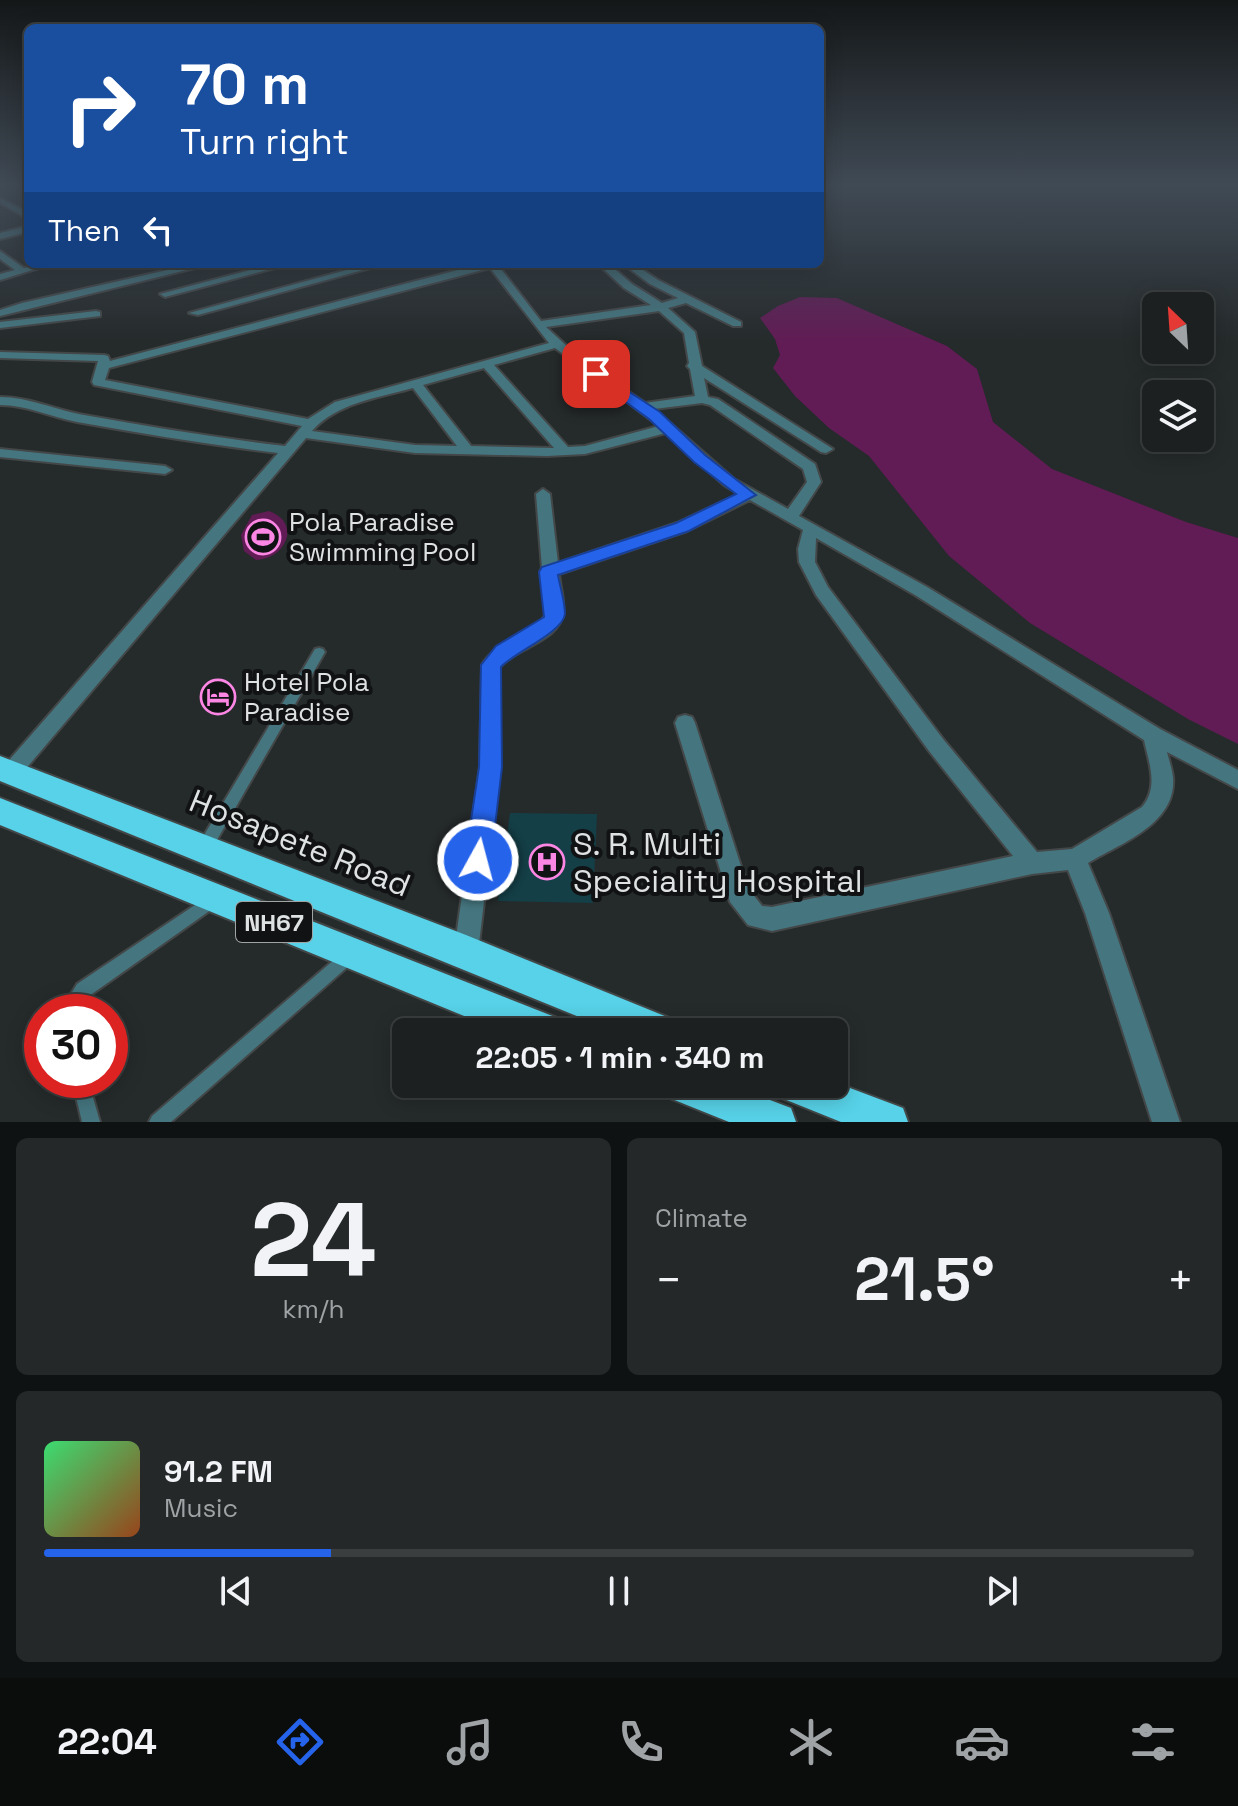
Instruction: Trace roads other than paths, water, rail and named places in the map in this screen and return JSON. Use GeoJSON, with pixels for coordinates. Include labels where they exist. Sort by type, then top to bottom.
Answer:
{"type":"FeatureCollection","features":[{"type":"Feature","properties":{"kind":"highway","name":"Hosapete Road"},"geometry":{"type":"LineString","coordinates":[[6,770],[625,1018]]}},
{"type":"Feature","properties":{"kind":"highway","name":"NH67"},"geometry":{"type":"LineString","coordinates":[[0,811],[512,1018]]}},
{"type":"Feature","properties":{"kind":"highway"},"geometry":{"type":"LineString","coordinates":[[716,1098],[777,1122]]}},
{"type":"Feature","properties":{"kind":"highway"},"geometry":{"type":"LineString","coordinates":[[828,1098],[889,1122]]}},
{"type":"Feature","properties":{"kind":"street"},"geometry":{"type":"LineString","coordinates":[[0,254],[22,271]]}},
{"type":"Feature","properties":{"kind":"street"},"geometry":{"type":"LineString","coordinates":[[0,277],[33,268]]}},
{"type":"Feature","properties":{"kind":"street"},"geometry":{"type":"LineString","coordinates":[[0,313],[63,294],[125,284],[190,268]]}},
{"type":"Feature","properties":{"kind":"street"},"geometry":{"type":"LineString","coordinates":[[165,294],[269,268]]}},
{"type":"Feature","properties":{"kind":"street"},"geometry":{"type":"LineString","coordinates":[[194,313],[365,268]]}},
{"type":"Feature","properties":{"kind":"street"},"geometry":{"type":"LineString","coordinates":[[104,366],[477,268]]}},
{"type":"Feature","properties":{"kind":"street"},"geometry":{"type":"LineString","coordinates":[[495,268],[538,325],[557,344],[644,407],[699,458],[748,495],[921,591],[1153,735],[1238,780]]}},
{"type":"Feature","properties":{"kind":"street"},"geometry":{"type":"LineString","coordinates":[[608,268],[689,332],[693,342],[693,366],[702,399]]}},
{"type":"Feature","properties":{"kind":"street"},"geometry":{"type":"LineString","coordinates":[[635,268],[737,324]]}},
{"type":"Feature","properties":{"kind":"street"},"geometry":{"type":"LineString","coordinates":[[304,273],[313,282]]}},
{"type":"Feature","properties":{"kind":"street"},"geometry":{"type":"LineString","coordinates":[[538,325],[661,307],[687,299]]}},
{"type":"Feature","properties":{"kind":"street"},"geometry":{"type":"LineString","coordinates":[[0,325],[96,314]]}},
{"type":"Feature","properties":{"kind":"street"},"geometry":{"type":"LineString","coordinates":[[6,770],[325,411],[557,344]]}},
{"type":"Feature","properties":{"kind":"street"},"geometry":{"type":"LineString","coordinates":[[0,355],[104,358],[98,382],[308,429],[348,442],[468,451],[564,451],[598,447],[668,428]]}},
{"type":"Feature","properties":{"kind":"street"},"geometry":{"type":"LineString","coordinates":[[487,364],[564,451]]}},
{"type":"Feature","properties":{"kind":"street"},"geometry":{"type":"LineString","coordinates":[[693,366],[826,449]]}},
{"type":"Feature","properties":{"kind":"street"},"geometry":{"type":"LineString","coordinates":[[416,384],[468,451]]}},
{"type":"Feature","properties":{"kind":"street"},"geometry":{"type":"LineString","coordinates":[[644,407],[702,399],[725,408],[810,467],[814,482],[791,517]]}},
{"type":"Feature","properties":{"kind":"street"},"geometry":{"type":"LineString","coordinates":[[0,401],[22,401],[51,413],[186,438],[288,450]]}},
{"type":"Feature","properties":{"kind":"street"},"geometry":{"type":"LineString","coordinates":[[0,453],[165,470]]}},
{"type":"Feature","properties":{"kind":"street"},"geometry":{"type":"LineString","coordinates":[[466,952],[490,767],[491,665],[503,652],[552,621],[555,614],[548,572],[543,494]]}},
{"type":"Feature","properties":{"kind":"street"},"geometry":{"type":"LineString","coordinates":[[548,572],[682,527],[748,495]]}},
{"type":"Feature","properties":{"kind":"street"},"geometry":{"type":"LineString","coordinates":[[810,531],[803,553],[808,569],[822,591],[936,745],[1032,863]]}},
{"type":"Feature","properties":{"kind":"street"},"geometry":{"type":"LineString","coordinates":[[685,723],[738,894],[756,917],[772,919],[1032,863],[1075,859],[1150,814],[1160,801],[1163,778],[1153,735]]}},
{"type":"Feature","properties":{"kind":"street"},"geometry":{"type":"LineString","coordinates":[[1075,859],[1097,913],[1166,1122]]}},
{"type":"Feature","properties":{"kind":"lane"},"geometry":{"type":"LineString","coordinates":[[204,848],[319,652]]}},
{"type":"Feature","properties":{"kind":"lane"},"geometry":{"type":"LineString","coordinates":[[80,994],[215,898]]}},
{"type":"Feature","properties":{"kind":"lane"},"geometry":{"type":"LineString","coordinates":[[158,1122],[352,954]]}},
{"type":"Feature","properties":{"kind":"lane"},"geometry":{"type":"LineString","coordinates":[[85,1098],[91,1122]]}},
{"type":"Feature","properties":{"kind":"place","name":"Pola Paradise Swimming Pool"},"geometry":{"type":"Point","coordinates":[263,537]}},
{"type":"Feature","properties":{"kind":"place","name":"Hotel Pola Paradise"},"geometry":{"type":"Point","coordinates":[218,697]}},
{"type":"Feature","properties":{"kind":"place","name":"S. R. Multi Speciality Hospital"},"geometry":{"type":"Point","coordinates":[547,862]}}]}
